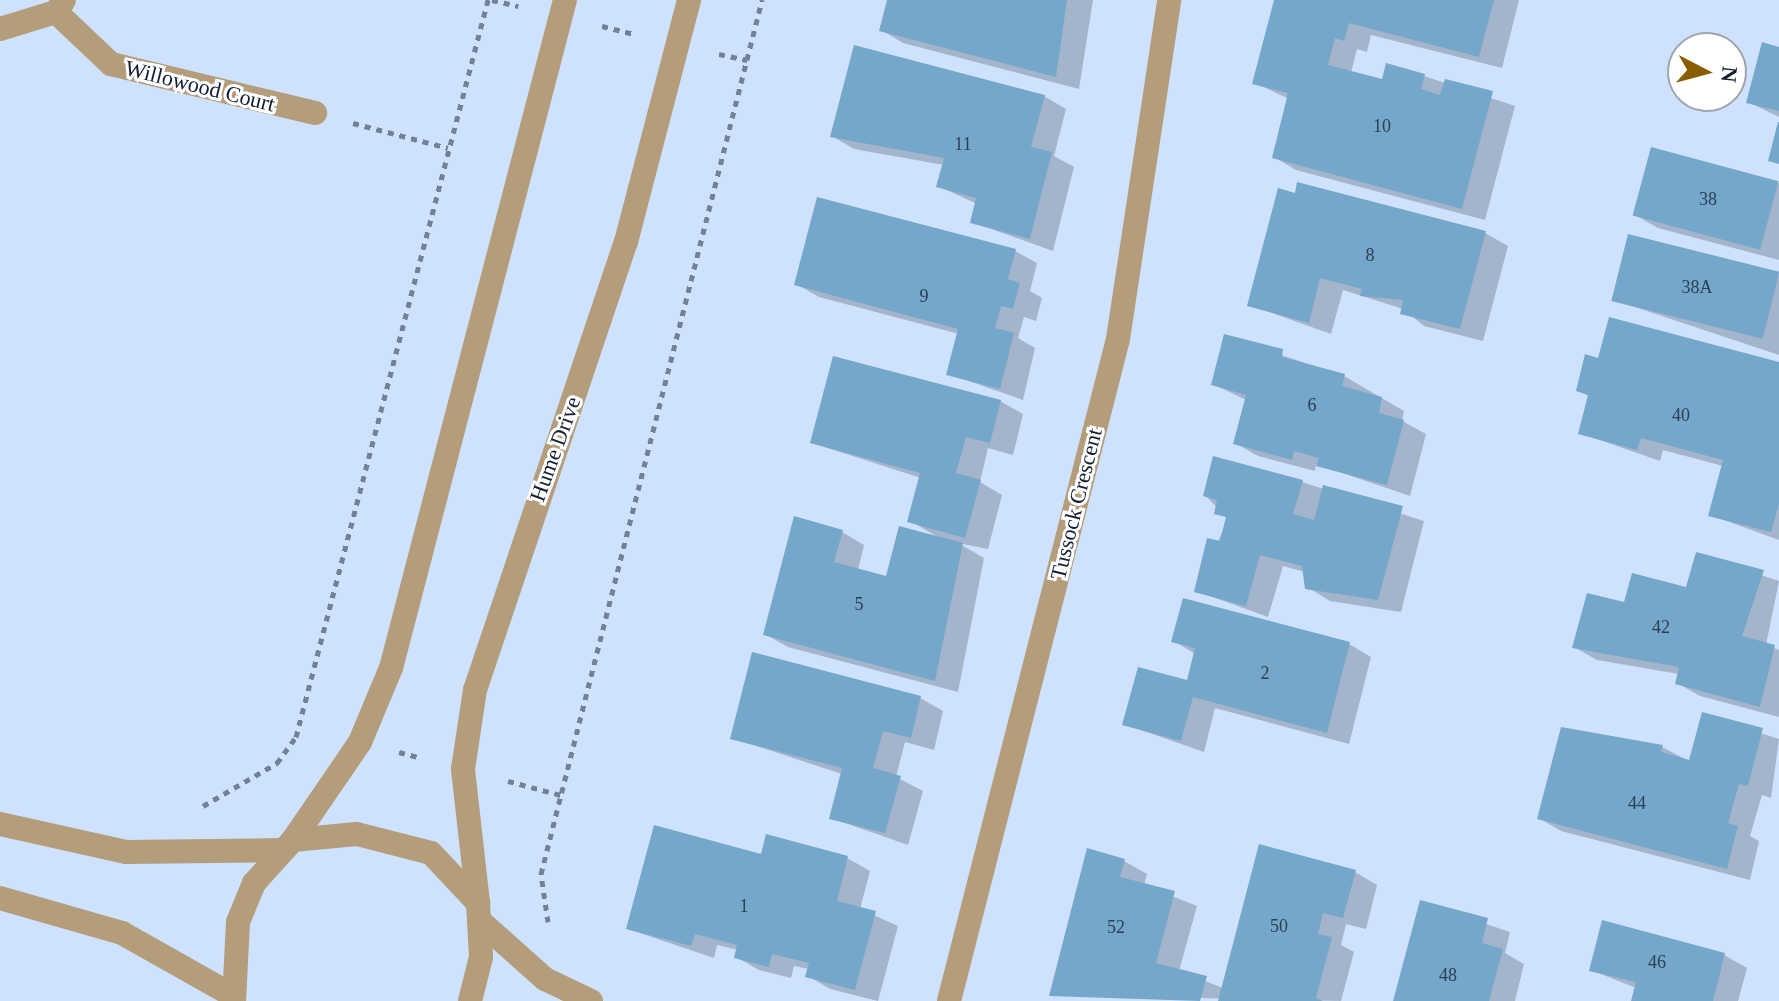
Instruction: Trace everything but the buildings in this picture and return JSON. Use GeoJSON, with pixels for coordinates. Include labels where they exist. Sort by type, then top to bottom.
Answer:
{"type":"FeatureCollection","features":[{"type":"Feature","properties":{"kind":"street","name":"Hume Drive"},"geometry":{"type":"LineString","coordinates":[[470,1001],[479,912],[463,769],[475,690],[626,242],[689,0]]}},
{"type":"Feature","properties":{"kind":"street","name":"Tussock Crescent"},"geometry":{"type":"LineString","coordinates":[[949,1001],[1118,339],[1169,0]]}},
{"type":"Feature","properties":{"kind":"street","name":"Willowood Court"},"geometry":{"type":"LineString","coordinates":[[0,29],[60,6],[111,64],[315,113]]}},
{"type":"Feature","properties":{"kind":"street"},"geometry":{"type":"LineString","coordinates":[[0,898],[132,938],[233,998],[238,922],[254,883],[288,845],[360,742],[391,668],[563,8]]}},
{"type":"Feature","properties":{"kind":"street"},"geometry":{"type":"LineString","coordinates":[[0,824],[126,852],[288,845],[357,834],[431,853],[479,912],[545,979],[591,1001]]}},
{"type":"Feature","properties":{"kind":"path"},"geometry":{"type":"LineString","coordinates":[[200,808],[277,763],[296,737],[448,148],[490,0],[563,8],[678,44],[747,60]]}},
{"type":"Feature","properties":{"kind":"path"},"geometry":{"type":"LineString","coordinates":[[545,979],[552,949],[541,874],[762,0]]}},
{"type":"Feature","properties":{"kind":"path"},"geometry":{"type":"LineString","coordinates":[[315,113],[448,148]]}}]}
